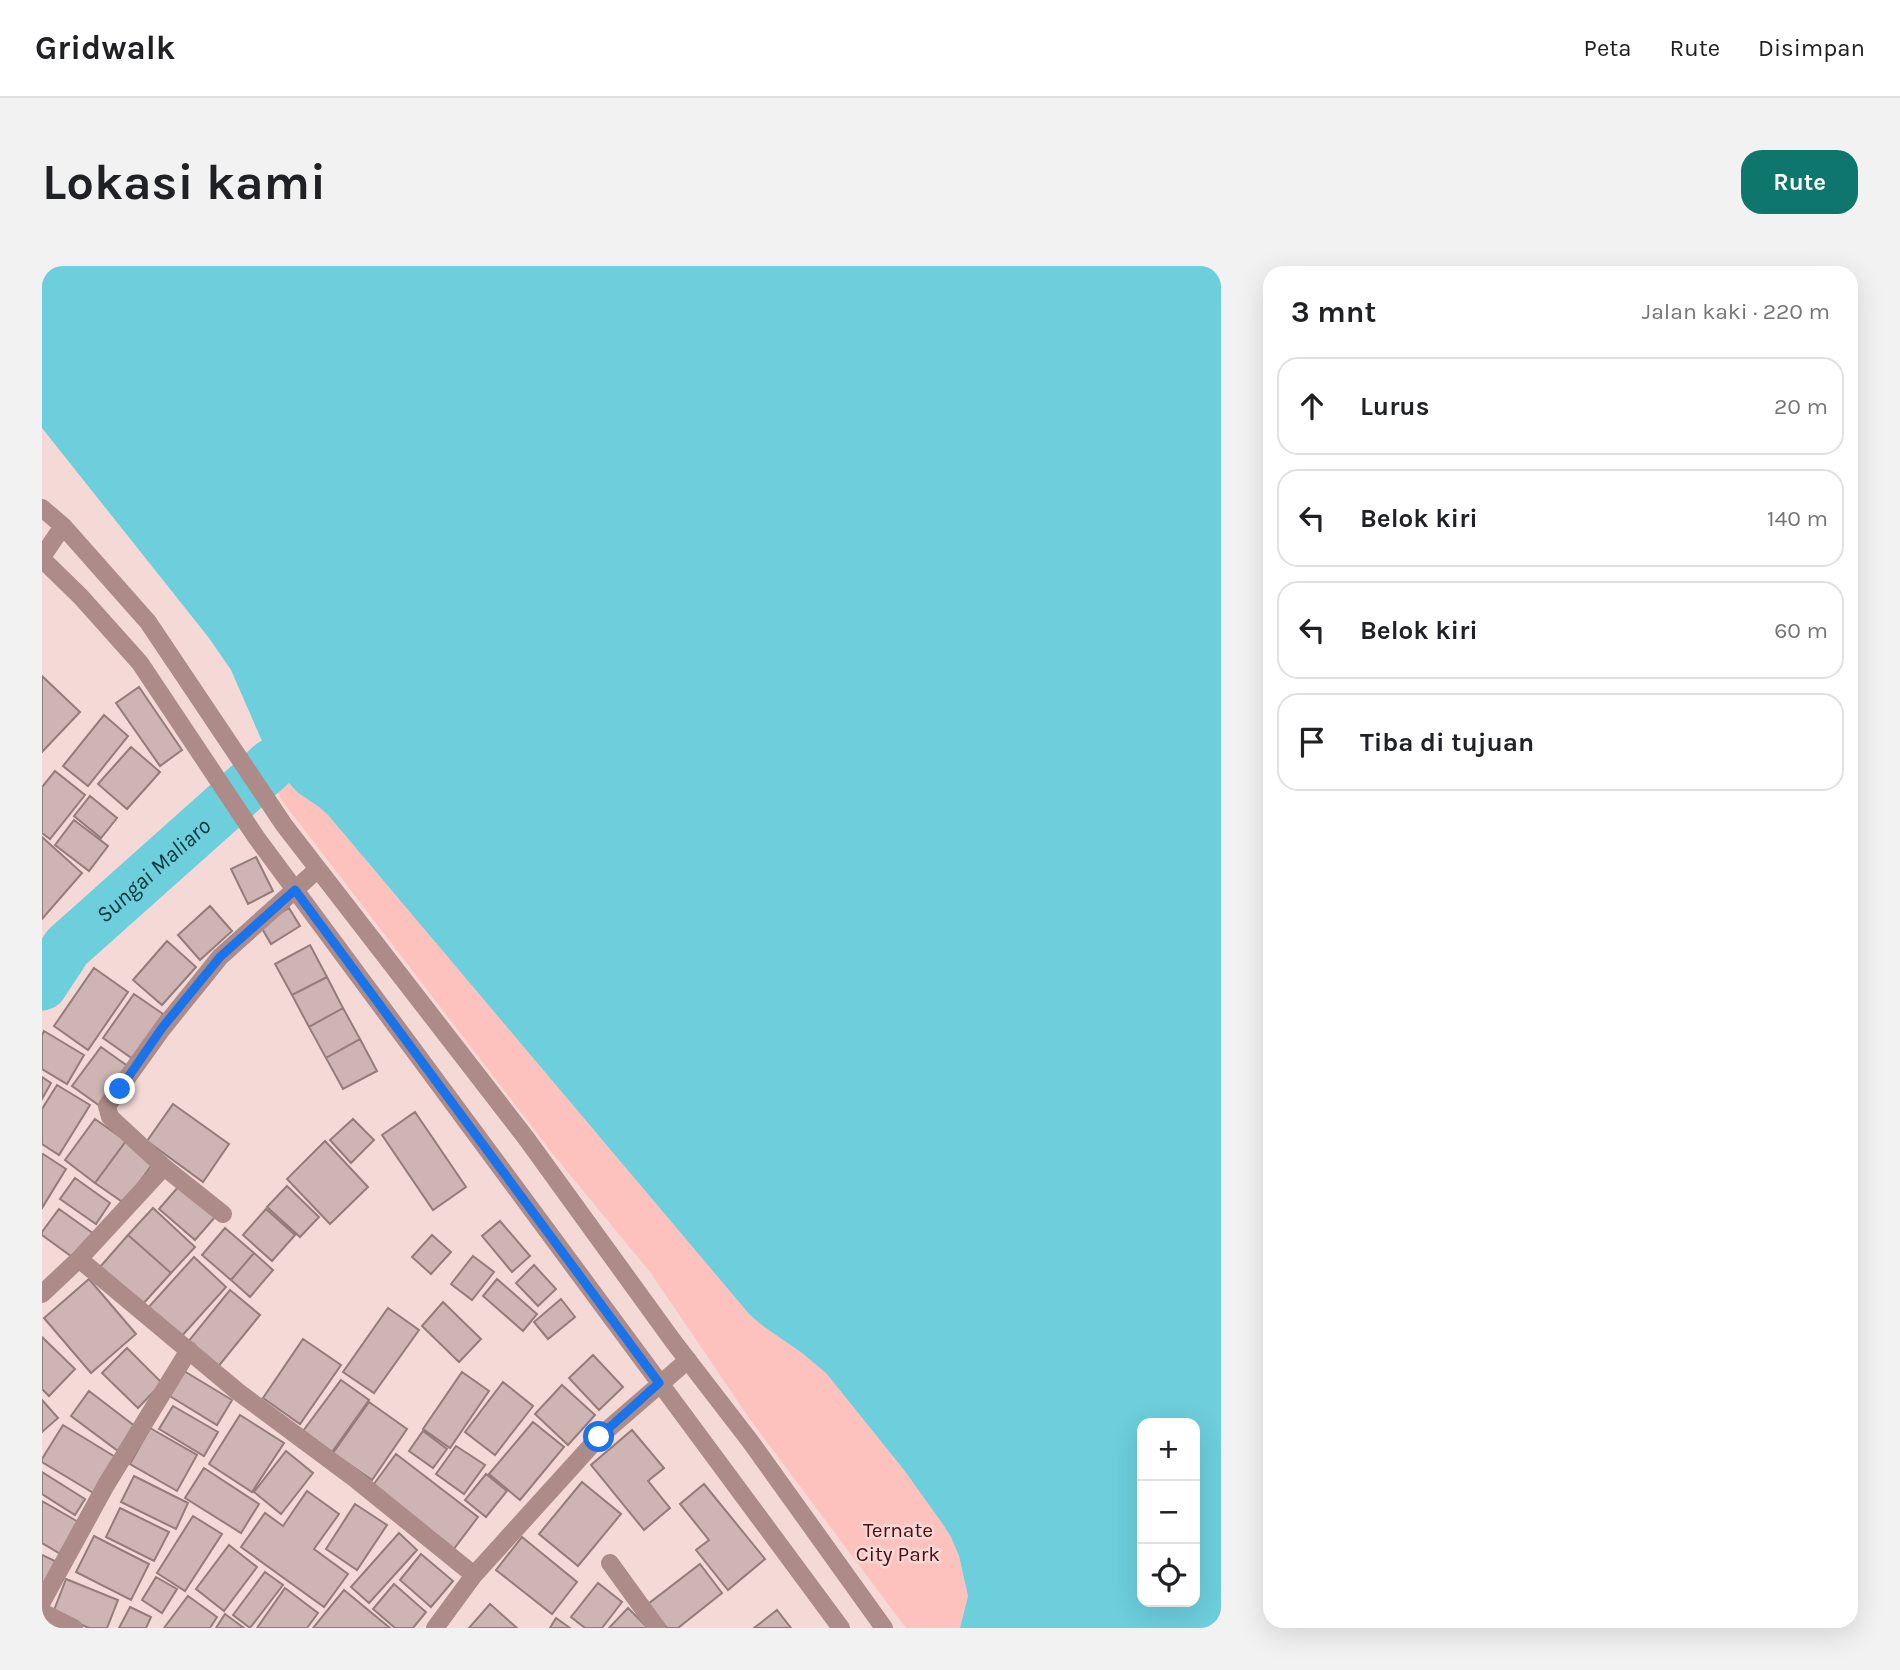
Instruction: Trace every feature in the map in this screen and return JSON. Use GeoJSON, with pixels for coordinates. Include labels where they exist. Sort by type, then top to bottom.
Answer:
{"type":"FeatureCollection","features":[{"type":"Feature","properties":{"kind":"street"},"geometry":{"type":"LineString","coordinates":[[42,508],[63,526],[148,622],[284,825],[526,1138],[750,1441],[884,1628]]}},
{"type":"Feature","properties":{"kind":"street"},"geometry":{"type":"LineString","coordinates":[[63,526],[42,558],[140,663],[256,837],[841,1628]]}},
{"type":"Feature","properties":{"kind":"street"},"geometry":{"type":"LineString","coordinates":[[223,1214],[164,1167],[110,1116],[107,1106],[162,1028],[220,957],[318,869]]}},
{"type":"Feature","properties":{"kind":"street"},"geometry":{"type":"LineString","coordinates":[[42,1294],[79,1259],[164,1167]]}},
{"type":"Feature","properties":{"kind":"street"},"geometry":{"type":"LineString","coordinates":[[79,1259],[237,1391],[354,1478],[474,1575]]}},
{"type":"Feature","properties":{"kind":"street"},"geometry":{"type":"LineString","coordinates":[[42,1602],[106,1485],[189,1350]]}},
{"type":"Feature","properties":{"kind":"street"},"geometry":{"type":"LineString","coordinates":[[435,1628],[474,1575],[599,1437],[688,1360]]}},
{"type":"Feature","properties":{"kind":"street"},"geometry":{"type":"LineString","coordinates":[[610,1563],[657,1628]]}},
{"type":"Feature","properties":{"kind":"street"},"geometry":{"type":"LineString","coordinates":[[42,1612],[74,1628]]}},
{"type":"Feature","properties":{"kind":"green space","name":"Ternate City Park"},"geometry":{"type":"Polygon","coordinates":[[[277,771],[297,792],[328,815],[750,1315],[826,1373],[904,1470],[951,1537],[959,1556],[968,1596],[960,1628],[906,1628],[752,1422],[650,1272],[553,1154],[280,798],[277,771]]]}},
{"type":"Feature","properties":{"kind":"water"},"geometry":{"type":"Polygon","coordinates":[[[42,266],[1221,266],[1221,1628],[960,1628],[968,1596],[959,1556],[951,1537],[904,1470],[826,1373],[750,1315],[328,815],[297,792],[272,764],[231,670],[209,638],[42,428],[42,266]]]}},
{"type":"Feature","properties":{"kind":"building"},"geometry":{"type":"Polygon","coordinates":[[[42,676],[80,712],[42,752],[42,676]]]}},
{"type":"Feature","properties":{"kind":"building"},"geometry":{"type":"Polygon","coordinates":[[[139,687],[182,750],[160,766],[116,703],[139,687]]]}},
{"type":"Feature","properties":{"kind":"building"},"geometry":{"type":"Polygon","coordinates":[[[104,715],[128,736],[88,786],[63,766],[104,715]]]}},
{"type":"Feature","properties":{"kind":"building"},"geometry":{"type":"Polygon","coordinates":[[[131,747],[160,772],[127,809],[98,784],[131,747]]]}},
{"type":"Feature","properties":{"kind":"building"},"geometry":{"type":"Polygon","coordinates":[[[55,771],[85,795],[50,839],[42,833],[42,787],[55,771]]]}},
{"type":"Feature","properties":{"kind":"building"},"geometry":{"type":"Polygon","coordinates":[[[90,796],[117,818],[101,838],[74,816],[90,796]]]}},
{"type":"Feature","properties":{"kind":"building"},"geometry":{"type":"Polygon","coordinates":[[[74,820],[108,846],[89,871],[55,845],[74,820]]]}},
{"type":"Feature","properties":{"kind":"building"},"geometry":{"type":"Polygon","coordinates":[[[42,837],[82,873],[42,919],[42,837]]]}},
{"type":"Feature","properties":{"kind":"building"},"geometry":{"type":"Polygon","coordinates":[[[256,857],[273,891],[248,904],[231,869],[256,857]]]}},
{"type":"Feature","properties":{"kind":"building"},"geometry":{"type":"Polygon","coordinates":[[[210,906],[232,931],[200,960],[178,935],[210,906]]]}},
{"type":"Feature","properties":{"kind":"building"},"geometry":{"type":"Polygon","coordinates":[[[289,908],[300,926],[271,944],[260,925],[289,908]]]}},
{"type":"Feature","properties":{"kind":"building"},"geometry":{"type":"Polygon","coordinates":[[[167,941],[196,967],[162,1005],[133,980],[167,941]]]}},
{"type":"Feature","properties":{"kind":"building"},"geometry":{"type":"Polygon","coordinates":[[[310,945],[327,977],[292,995],[275,964],[310,945]]]}},
{"type":"Feature","properties":{"kind":"building"},"geometry":{"type":"Polygon","coordinates":[[[94,968],[128,992],[88,1050],[54,1026],[94,968]]]}},
{"type":"Feature","properties":{"kind":"building"},"geometry":{"type":"Polygon","coordinates":[[[327,977],[343,1008],[309,1027],[292,995],[327,977]]]}},
{"type":"Feature","properties":{"kind":"building"},"geometry":{"type":"Polygon","coordinates":[[[134,994],[163,1014],[133,1059],[103,1038],[134,994]]]}},
{"type":"Feature","properties":{"kind":"building"},"geometry":{"type":"Polygon","coordinates":[[[343,1008],[360,1039],[326,1058],[309,1027],[343,1008]]]}},
{"type":"Feature","properties":{"kind":"building"},"geometry":{"type":"Polygon","coordinates":[[[44,1031],[84,1055],[67,1084],[42,1069],[44,1031]]]}},
{"type":"Feature","properties":{"kind":"building"},"geometry":{"type":"Polygon","coordinates":[[[360,1039],[377,1071],[343,1089],[326,1058],[360,1039]]]}},
{"type":"Feature","properties":{"kind":"building"},"geometry":{"type":"Polygon","coordinates":[[[101,1047],[129,1067],[100,1106],[72,1086],[101,1047]]]}},
{"type":"Feature","properties":{"kind":"building"},"geometry":{"type":"Polygon","coordinates":[[[42,1077],[51,1083],[42,1099],[42,1077]]]}},
{"type":"Feature","properties":{"kind":"building"},"geometry":{"type":"Polygon","coordinates":[[[57,1085],[90,1105],[59,1155],[42,1144],[42,1109],[57,1085]]]}},
{"type":"Feature","properties":{"kind":"building"},"geometry":{"type":"Polygon","coordinates":[[[173,1104],[229,1144],[203,1182],[147,1141],[173,1104]]]}},
{"type":"Feature","properties":{"kind":"building"},"geometry":{"type":"Polygon","coordinates":[[[415,1112],[466,1187],[433,1210],[382,1135],[415,1112]]]}},
{"type":"Feature","properties":{"kind":"building"},"geometry":{"type":"Polygon","coordinates":[[[95,1119],[126,1141],[95,1183],[65,1160],[95,1119]]]}},
{"type":"Feature","properties":{"kind":"building"},"geometry":{"type":"Polygon","coordinates":[[[353,1119],[374,1140],[351,1163],[330,1140],[353,1119]]]}},
{"type":"Feature","properties":{"kind":"building"},"geometry":{"type":"Polygon","coordinates":[[[126,1141],[154,1162],[124,1203],[95,1183],[126,1141]]]}},
{"type":"Feature","properties":{"kind":"building"},"geometry":{"type":"Polygon","coordinates":[[[325,1141],[368,1187],[330,1224],[287,1179],[325,1141]]]}},
{"type":"Feature","properties":{"kind":"building"},"geometry":{"type":"Polygon","coordinates":[[[42,1155],[66,1169],[42,1208],[42,1155]]]}},
{"type":"Feature","properties":{"kind":"building"},"geometry":{"type":"Polygon","coordinates":[[[75,1178],[110,1203],[96,1224],[60,1199],[75,1178]]]}},
{"type":"Feature","properties":{"kind":"building"},"geometry":{"type":"Polygon","coordinates":[[[179,1186],[215,1217],[195,1240],[159,1209],[179,1186]]]}},
{"type":"Feature","properties":{"kind":"building"},"geometry":{"type":"Polygon","coordinates":[[[287,1186],[319,1217],[300,1237],[267,1207],[287,1186]]]}},
{"type":"Feature","properties":{"kind":"building"},"geometry":{"type":"Polygon","coordinates":[[[153,1208],[195,1247],[171,1273],[128,1235],[153,1208]]]}},
{"type":"Feature","properties":{"kind":"building"},"geometry":{"type":"Polygon","coordinates":[[[59,1209],[94,1234],[75,1259],[42,1235],[59,1209]]]}},
{"type":"Feature","properties":{"kind":"building"},"geometry":{"type":"Polygon","coordinates":[[[266,1209],[295,1235],[272,1261],[243,1235],[266,1209]]]}},
{"type":"Feature","properties":{"kind":"building"},"geometry":{"type":"Polygon","coordinates":[[[500,1221],[530,1256],[512,1272],[482,1236],[500,1221]]]}},
{"type":"Feature","properties":{"kind":"building"},"geometry":{"type":"Polygon","coordinates":[[[225,1228],[254,1253],[231,1280],[202,1255],[225,1228]]]}},
{"type":"Feature","properties":{"kind":"building"},"geometry":{"type":"Polygon","coordinates":[[[128,1235],[171,1273],[142,1305],[100,1267],[128,1235]]]}},
{"type":"Feature","properties":{"kind":"building"},"geometry":{"type":"Polygon","coordinates":[[[432,1235],[451,1252],[431,1274],[412,1257],[432,1235]]]}},
{"type":"Feature","properties":{"kind":"building"},"geometry":{"type":"Polygon","coordinates":[[[254,1253],[273,1270],[250,1297],[231,1280],[254,1253]]]}},
{"type":"Feature","properties":{"kind":"building"},"geometry":{"type":"Polygon","coordinates":[[[473,1256],[494,1272],[472,1300],[451,1284],[473,1256]]]}},
{"type":"Feature","properties":{"kind":"building"},"geometry":{"type":"Polygon","coordinates":[[[194,1257],[226,1287],[180,1338],[147,1309],[194,1257]]]}},
{"type":"Feature","properties":{"kind":"building"},"geometry":{"type":"Polygon","coordinates":[[[534,1265],[556,1289],[538,1306],[516,1283],[534,1265]]]}},
{"type":"Feature","properties":{"kind":"building"},"geometry":{"type":"Polygon","coordinates":[[[89,1279],[136,1334],[91,1373],[44,1318],[89,1279]]]}},
{"type":"Feature","properties":{"kind":"building"},"geometry":{"type":"Polygon","coordinates":[[[497,1279],[537,1314],[523,1331],[483,1296],[497,1279]]]}},
{"type":"Feature","properties":{"kind":"building"},"geometry":{"type":"Polygon","coordinates":[[[230,1290],[260,1315],[217,1368],[187,1343],[230,1290]]]}},
{"type":"Feature","properties":{"kind":"building"},"geometry":{"type":"Polygon","coordinates":[[[561,1299],[575,1317],[548,1339],[534,1322],[561,1299]]]}},
{"type":"Feature","properties":{"kind":"building"},"geometry":{"type":"Polygon","coordinates":[[[443,1302],[481,1339],[459,1362],[422,1326],[443,1302]]]}},
{"type":"Feature","properties":{"kind":"building"},"geometry":{"type":"Polygon","coordinates":[[[388,1308],[419,1330],[374,1393],[343,1372],[388,1308]]]}},
{"type":"Feature","properties":{"kind":"building"},"geometry":{"type":"Polygon","coordinates":[[[42,1337],[75,1369],[49,1396],[42,1389],[42,1337]]]}},
{"type":"Feature","properties":{"kind":"building"},"geometry":{"type":"Polygon","coordinates":[[[303,1339],[341,1365],[300,1424],[263,1398],[303,1339]]]}},
{"type":"Feature","properties":{"kind":"building"},"geometry":{"type":"Polygon","coordinates":[[[127,1348],[162,1383],[138,1408],[102,1373],[127,1348]]]}},
{"type":"Feature","properties":{"kind":"building"},"geometry":{"type":"Polygon","coordinates":[[[593,1355],[623,1387],[599,1410],[569,1378],[593,1355]]]}},
{"type":"Feature","properties":{"kind":"building"},"geometry":{"type":"Polygon","coordinates":[[[184,1371],[232,1400],[217,1425],[168,1395],[184,1371]]]}},
{"type":"Feature","properties":{"kind":"building"},"geometry":{"type":"Polygon","coordinates":[[[462,1372],[489,1391],[450,1448],[423,1429],[462,1372]]]}},
{"type":"Feature","properties":{"kind":"building"},"geometry":{"type":"Polygon","coordinates":[[[341,1380],[369,1400],[332,1452],[303,1431],[341,1380]]]}},
{"type":"Feature","properties":{"kind":"building"},"geometry":{"type":"Polygon","coordinates":[[[503,1382],[533,1406],[495,1455],[465,1432],[503,1382]]]}},
{"type":"Feature","properties":{"kind":"building"},"geometry":{"type":"Polygon","coordinates":[[[562,1385],[595,1415],[568,1445],[535,1414],[562,1385]]]}},
{"type":"Feature","properties":{"kind":"building"},"geometry":{"type":"Polygon","coordinates":[[[89,1391],[136,1427],[118,1451],[71,1416],[89,1391]]]}},
{"type":"Feature","properties":{"kind":"building"},"geometry":{"type":"Polygon","coordinates":[[[42,1400],[58,1418],[42,1432],[42,1400]]]}},
{"type":"Feature","properties":{"kind":"building"},"geometry":{"type":"Polygon","coordinates":[[[369,1402],[407,1429],[372,1480],[333,1453],[369,1402]]]}},
{"type":"Feature","properties":{"kind":"building"},"geometry":{"type":"Polygon","coordinates":[[[173,1406],[218,1432],[204,1456],[159,1429],[173,1406]]]}},
{"type":"Feature","properties":{"kind":"building"},"geometry":{"type":"Polygon","coordinates":[[[240,1415],[284,1443],[252,1492],[209,1464],[240,1415]]]}},
{"type":"Feature","properties":{"kind":"building"},"geometry":{"type":"Polygon","coordinates":[[[533,1422],[564,1447],[520,1500],[489,1474],[533,1422]]]}},
{"type":"Feature","properties":{"kind":"building"},"geometry":{"type":"Polygon","coordinates":[[[63,1425],[117,1458],[95,1494],[42,1462],[63,1425]]]}},
{"type":"Feature","properties":{"kind":"building"},"geometry":{"type":"Polygon","coordinates":[[[150,1428],[197,1455],[177,1491],[130,1464],[150,1428]]]}},
{"type":"Feature","properties":{"kind":"building"},"geometry":{"type":"Polygon","coordinates":[[[632,1430],[664,1468],[648,1481],[670,1508],[644,1530],[591,1465],[632,1430]]]}},
{"type":"Feature","properties":{"kind":"building"},"geometry":{"type":"Polygon","coordinates":[[[423,1431],[447,1449],[433,1468],[409,1451],[423,1431]]]}},
{"type":"Feature","properties":{"kind":"building"},"geometry":{"type":"Polygon","coordinates":[[[456,1446],[485,1465],[464,1494],[436,1474],[456,1446]]]}},
{"type":"Feature","properties":{"kind":"building"},"geometry":{"type":"Polygon","coordinates":[[[286,1451],[313,1473],[281,1514],[254,1492],[286,1451]]]}},
{"type":"Feature","properties":{"kind":"building"},"geometry":{"type":"Polygon","coordinates":[[[396,1454],[478,1517],[453,1550],[371,1488],[396,1454]]]}},
{"type":"Feature","properties":{"kind":"building"},"geometry":{"type":"Polygon","coordinates":[[[204,1468],[259,1504],[241,1533],[185,1498],[204,1468]]]}},
{"type":"Feature","properties":{"kind":"building"},"geometry":{"type":"Polygon","coordinates":[[[42,1472],[85,1499],[75,1515],[42,1494],[42,1472]]]}},
{"type":"Feature","properties":{"kind":"building"},"geometry":{"type":"Polygon","coordinates":[[[486,1474],[507,1491],[486,1517],[465,1500],[486,1474]]]}},
{"type":"Feature","properties":{"kind":"building"},"geometry":{"type":"Polygon","coordinates":[[[134,1476],[188,1503],[176,1529],[121,1502],[134,1476]]]}},
{"type":"Feature","properties":{"kind":"building"},"geometry":{"type":"Polygon","coordinates":[[[582,1482],[621,1514],[578,1566],[539,1534],[582,1482]]]}},
{"type":"Feature","properties":{"kind":"building"},"geometry":{"type":"Polygon","coordinates":[[[704,1484],[765,1559],[728,1590],[696,1550],[709,1540],[680,1504],[704,1484]]]}},
{"type":"Feature","properties":{"kind":"building"},"geometry":{"type":"Polygon","coordinates":[[[307,1491],[339,1514],[314,1549],[348,1574],[324,1607],[241,1547],[265,1513],[283,1526],[307,1491]]]}},
{"type":"Feature","properties":{"kind":"building"},"geometry":{"type":"Polygon","coordinates":[[[42,1501],[82,1524],[64,1556],[42,1543],[42,1501]]]}},
{"type":"Feature","properties":{"kind":"building"},"geometry":{"type":"Polygon","coordinates":[[[355,1504],[387,1525],[357,1570],[326,1549],[355,1504]]]}},
{"type":"Feature","properties":{"kind":"building"},"geometry":{"type":"Polygon","coordinates":[[[120,1508],[169,1532],[154,1561],[106,1537],[120,1508]]]}},
{"type":"Feature","properties":{"kind":"building"},"geometry":{"type":"Polygon","coordinates":[[[193,1516],[222,1534],[185,1591],[157,1573],[193,1516]]]}},
{"type":"Feature","properties":{"kind":"building"},"geometry":{"type":"Polygon","coordinates":[[[399,1533],[417,1550],[369,1603],[351,1587],[399,1533]]]}},
{"type":"Feature","properties":{"kind":"building"},"geometry":{"type":"Polygon","coordinates":[[[94,1536],[149,1564],[131,1600],[76,1572],[94,1536]]]}},
{"type":"Feature","properties":{"kind":"building"},"geometry":{"type":"Polygon","coordinates":[[[522,1537],[577,1582],[552,1614],[496,1570],[522,1537]]]}},
{"type":"Feature","properties":{"kind":"building"},"geometry":{"type":"Polygon","coordinates":[[[229,1545],[257,1567],[224,1611],[196,1589],[229,1545]]]}},
{"type":"Feature","properties":{"kind":"building"},"geometry":{"type":"Polygon","coordinates":[[[421,1554],[453,1581],[431,1607],[400,1580],[421,1554]]]}},
{"type":"Feature","properties":{"kind":"building"},"geometry":{"type":"Polygon","coordinates":[[[42,1555],[57,1562],[42,1596],[42,1555]]]}},
{"type":"Feature","properties":{"kind":"building"},"geometry":{"type":"Polygon","coordinates":[[[700,1564],[722,1593],[678,1628],[667,1628],[648,1604],[700,1564]]]}},
{"type":"Feature","properties":{"kind":"building"},"geometry":{"type":"Polygon","coordinates":[[[265,1572],[283,1585],[250,1628],[233,1615],[265,1572]]]}},
{"type":"Feature","properties":{"kind":"building"},"geometry":{"type":"Polygon","coordinates":[[[156,1577],[177,1589],[162,1613],[142,1600],[156,1577]]]}},
{"type":"Feature","properties":{"kind":"building"},"geometry":{"type":"Polygon","coordinates":[[[66,1579],[118,1600],[107,1628],[89,1628],[53,1613],[66,1579]]]}},
{"type":"Feature","properties":{"kind":"building"},"geometry":{"type":"Polygon","coordinates":[[[598,1583],[622,1602],[602,1628],[585,1628],[571,1617],[598,1583]]]}},
{"type":"Feature","properties":{"kind":"building"},"geometry":{"type":"Polygon","coordinates":[[[394,1584],[426,1612],[413,1628],[395,1628],[373,1609],[394,1584]]]}},
{"type":"Feature","properties":{"kind":"building"},"geometry":{"type":"Polygon","coordinates":[[[285,1588],[318,1613],[307,1628],[257,1628],[285,1588]]]}},
{"type":"Feature","properties":{"kind":"building"},"geometry":{"type":"Polygon","coordinates":[[[344,1590],[390,1628],[313,1628],[344,1590]]]}},
{"type":"Feature","properties":{"kind":"building"},"geometry":{"type":"Polygon","coordinates":[[[188,1596],[217,1617],[210,1628],[164,1628],[188,1596]]]}},
{"type":"Feature","properties":{"kind":"building"},"geometry":{"type":"Polygon","coordinates":[[[490,1604],[517,1628],[469,1628],[490,1604]]]}},
{"type":"Feature","properties":{"kind":"building"},"geometry":{"type":"Polygon","coordinates":[[[130,1607],[151,1617],[146,1628],[119,1628],[130,1607]]]}},
{"type":"Feature","properties":{"kind":"building"},"geometry":{"type":"Polygon","coordinates":[[[628,1608],[648,1628],[609,1628],[628,1608]]]}},
{"type":"Feature","properties":{"kind":"building"},"geometry":{"type":"Polygon","coordinates":[[[777,1610],[791,1628],[754,1628],[777,1610]]]}},
{"type":"Feature","properties":{"kind":"building"},"geometry":{"type":"Polygon","coordinates":[[[225,1614],[244,1628],[216,1628],[225,1614]]]}},
{"type":"Feature","properties":{"kind":"building"},"geometry":{"type":"Polygon","coordinates":[[[556,1618],[570,1628],[550,1628],[556,1618]]]}},
{"type":"Feature","properties":{"kind":"waterway","name":"Sungai Maliaro"},"geometry":{"type":"LineString","coordinates":[[42,985],[67,947],[272,764]]}},
{"type":"Feature","properties":{"kind":"route"},"geometry":{"type":"LineString","coordinates":[[120,1089],[162,1028],[220,957],[295,890],[659,1383],[599,1437]]}}]}
